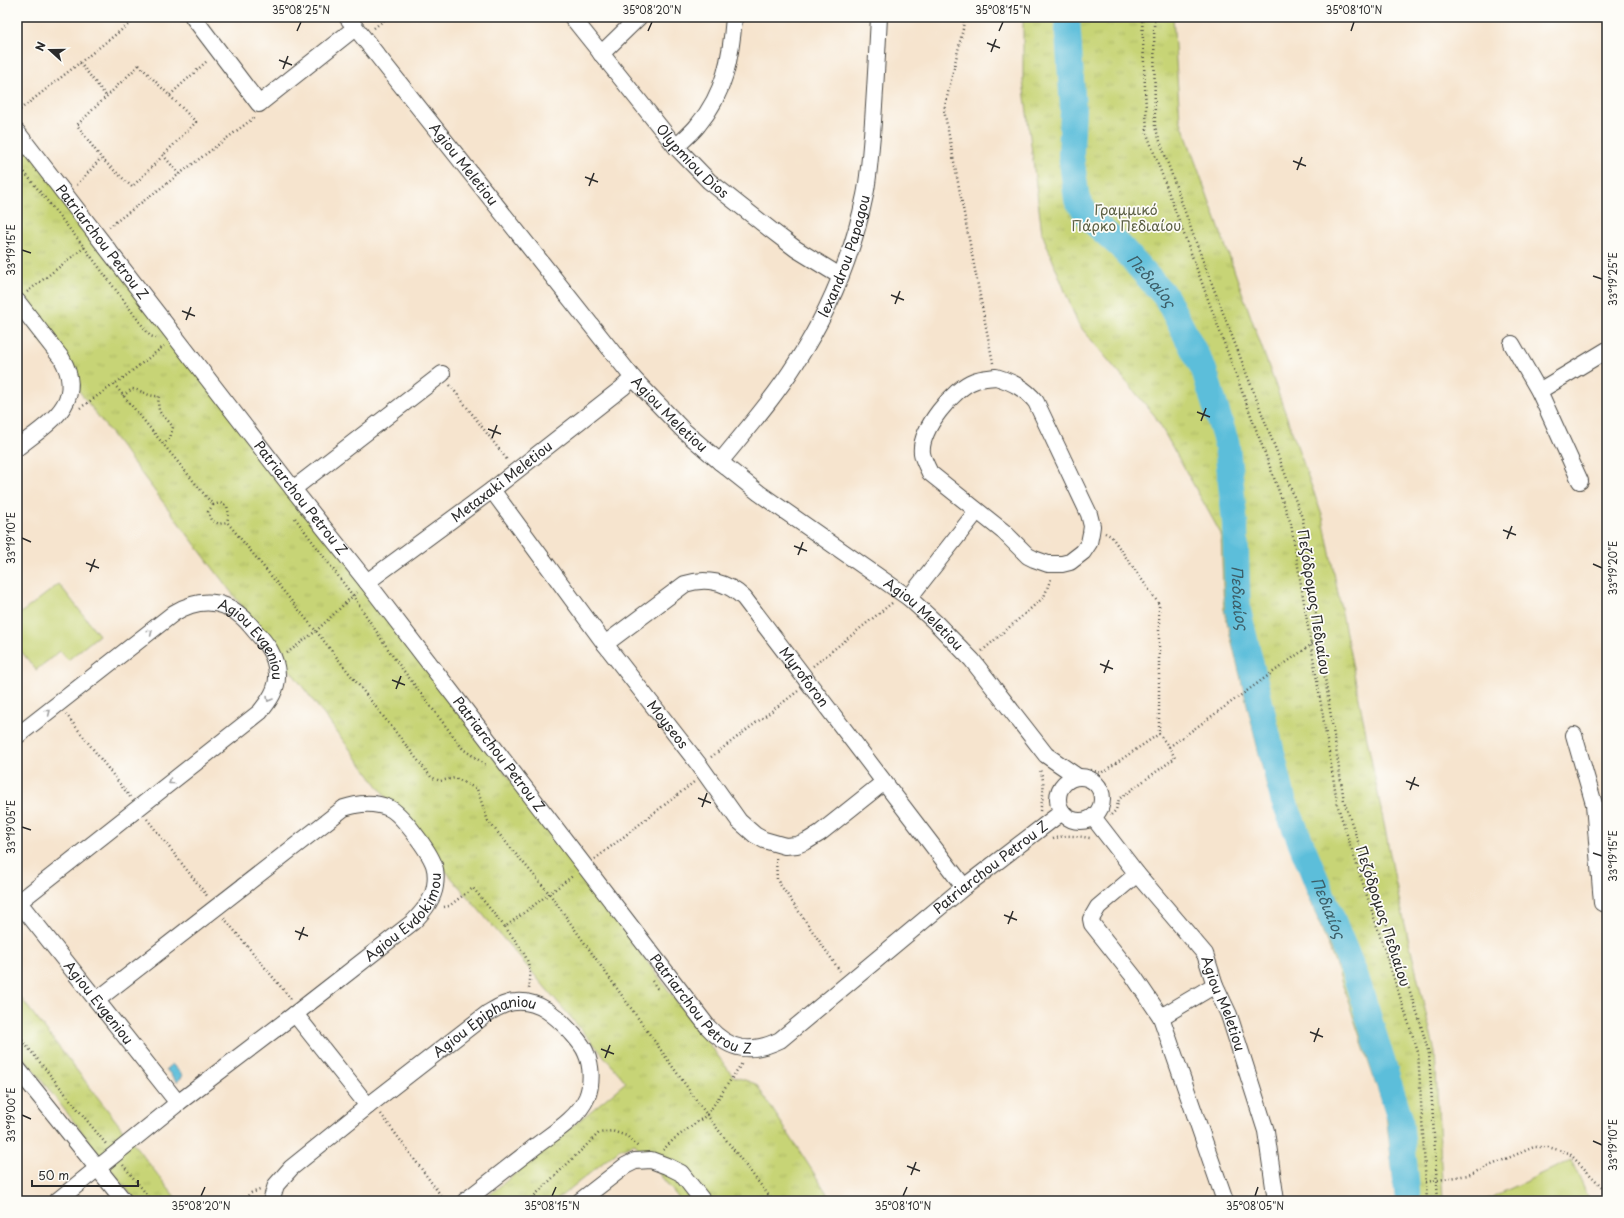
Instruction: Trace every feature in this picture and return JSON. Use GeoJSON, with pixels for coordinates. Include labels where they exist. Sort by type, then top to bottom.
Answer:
{"type":"FeatureCollection","features":[{"type":"Feature","properties":{"kind":"street"},"geometry":{"type":"LineString","coordinates":[[193,17],[259,104],[351,22]]}},
{"type":"Feature","properties":{"kind":"street","name":"Olypmiou Dios"},"geometry":{"type":"LineString","coordinates":[[572,17],[676,147],[709,181],[796,249],[840,276]]}},
{"type":"Feature","properties":{"kind":"street"},"geometry":{"type":"LineString","coordinates":[[601,54],[639,17]]}},
{"type":"Feature","properties":{"kind":"street"},"geometry":{"type":"LineString","coordinates":[[676,147],[698,125],[708,112],[723,83],[729,64],[734,17]]}},
{"type":"Feature","properties":{"kind":"street","name":"lexandrou Papagou"},"geometry":{"type":"LineString","coordinates":[[720,462],[796,364],[825,310],[853,241],[867,181],[874,112],[879,17]]}},
{"type":"Feature","properties":{"kind":"street","name":"Agiou Meletiou"},"geometry":{"type":"LineString","coordinates":[[351,22],[632,378],[684,430],[720,462],[759,493],[905,594],[972,660],[1046,755],[1073,774]]}},
{"type":"Feature","properties":{"kind":"street","name":"Patriarchou Petrou Z"},"geometry":{"type":"LineString","coordinates":[[17,132],[367,582],[708,1027],[722,1040],[741,1048],[751,1049],[764,1047],[780,1040],[964,887],[1062,812]]}},
{"type":"Feature","properties":{"kind":"street"},"geometry":{"type":"LineString","coordinates":[[17,448],[57,416],[66,404],[71,386],[67,368],[62,359],[20,298]]}},
{"type":"Feature","properties":{"kind":"street"},"geometry":{"type":"LineString","coordinates":[[1512,344],[1539,391],[1580,480]]}},
{"type":"Feature","properties":{"kind":"street"},"geometry":{"type":"LineString","coordinates":[[1539,391],[1607,350]]}},
{"type":"Feature","properties":{"kind":"street"},"geometry":{"type":"LineString","coordinates":[[293,488],[442,374]]}},
{"type":"Feature","properties":{"kind":"street"},"geometry":{"type":"LineString","coordinates":[[996,377],[1021,387],[1030,394],[1036,402],[1089,514],[1092,526],[1089,543],[1083,552],[1070,562],[1056,565],[1034,559],[1004,532],[930,473],[924,461],[922,451],[924,438],[928,427],[952,397],[962,387],[975,380],[996,377]]}},
{"type":"Feature","properties":{"kind":"street","name":"Metaxaki Meletiou"},"geometry":{"type":"LineString","coordinates":[[367,582],[492,490],[622,388],[632,378]]}},
{"type":"Feature","properties":{"kind":"street","name":"Moyseos"},"geometry":{"type":"LineString","coordinates":[[492,490],[605,644],[747,829],[764,840],[785,846],[807,841],[820,833],[884,782]]}},
{"type":"Feature","properties":{"kind":"street"},"geometry":{"type":"LineString","coordinates":[[905,594],[977,511]]}},
{"type":"Feature","properties":{"kind":"street","name":"Myroforon"},"geometry":{"type":"LineString","coordinates":[[605,644],[684,584],[696,580],[717,582],[732,589],[744,598],[964,887]]}},
{"type":"Feature","properties":{"kind":"street","name":"Agiou Evgeniou"},"geometry":{"type":"LineString","coordinates":[[17,736],[174,613],[185,606],[194,603],[215,603],[241,615],[267,644],[272,652],[277,675],[275,688],[270,700],[260,712],[18,901],[178,1103]]}},
{"type":"Feature","properties":{"kind":"street"},"geometry":{"type":"LineString","coordinates":[[1574,735],[1601,800],[1602,903]]}},
{"type":"Feature","properties":{"kind":"street","name":"Agiou Meletiou"},"geometry":{"type":"LineString","coordinates":[[1046,755],[1059,792]]}},
{"type":"Feature","properties":{"kind":"street"},"geometry":{"type":"LineString","coordinates":[[1073,774],[1084,777],[1098,778],[1102,803],[1096,821],[1076,821],[1068,818],[1062,812],[1058,803],[1059,792],[1073,774]]}},
{"type":"Feature","properties":{"kind":"street","name":"Agiou Evdokimou"},"geometry":{"type":"LineString","coordinates":[[57,1201],[178,1103],[413,922],[424,911],[430,901],[435,887],[434,865],[427,851],[397,813],[390,808],[370,804],[352,805],[344,808],[97,1000]]}},
{"type":"Feature","properties":{"kind":"street","name":"Agiou Meletiou"},"geometry":{"type":"LineString","coordinates":[[1096,821],[1137,874],[1205,954],[1215,985],[1229,1015],[1266,1131],[1276,1201]]}},
{"type":"Feature","properties":{"kind":"street"},"geometry":{"type":"LineString","coordinates":[[1137,874],[1098,907],[1091,919],[1092,924],[1134,976],[1161,1017],[1225,1201]]}},
{"type":"Feature","properties":{"kind":"street"},"geometry":{"type":"LineString","coordinates":[[1161,1017],[1215,985]]}},
{"type":"Feature","properties":{"kind":"street","name":"Agiou Epiphaniou"},"geometry":{"type":"LineString","coordinates":[[271,1201],[276,1185],[291,1168],[370,1104],[488,1013],[507,1004],[527,1002],[546,1009],[555,1015],[586,1052],[590,1066],[590,1086],[586,1098],[573,1117],[465,1201]]}},
{"type":"Feature","properties":{"kind":"street"},"geometry":{"type":"LineString","coordinates":[[297,1012],[370,1104]]}},
{"type":"Feature","properties":{"kind":"street"},"geometry":{"type":"LineString","coordinates":[[17,1068],[124,1201]]}},
{"type":"Feature","properties":{"kind":"street"},"geometry":{"type":"LineString","coordinates":[[580,1201],[625,1166],[635,1161],[652,1160],[681,1173],[703,1201]]}},
{"type":"Feature","properties":{"kind":"path"},"geometry":{"type":"LineString","coordinates":[[17,112],[138,17]]}},
{"type":"Feature","properties":{"kind":"path"},"geometry":{"type":"LineString","coordinates":[[964,17],[963,28],[944,110],[996,377]]}},
{"type":"Feature","properties":{"kind":"path","name":"Πεζόδρομος Πεδιαίου"},"geometry":{"type":"LineString","coordinates":[[1142,17],[1147,134],[1291,524],[1338,807],[1418,1052],[1427,1201]]}},
{"type":"Feature","properties":{"kind":"path"},"geometry":{"type":"LineString","coordinates":[[1154,17],[1155,127],[1194,240],[1303,520],[1319,639],[1344,801],[1418,1015],[1429,1054],[1438,1201]]}},
{"type":"Feature","properties":{"kind":"path"},"geometry":{"type":"LineString","coordinates":[[170,95],[218,50]]}},
{"type":"Feature","properties":{"kind":"path"},"geometry":{"type":"LineString","coordinates":[[80,63],[107,97]]}},
{"type":"Feature","properties":{"kind":"path"},"geometry":{"type":"LineString","coordinates":[[139,65],[196,122],[132,187],[101,158],[77,125],[107,97],[139,65]]}},
{"type":"Feature","properties":{"kind":"path"},"geometry":{"type":"LineString","coordinates":[[20,298],[98,236],[260,113]]}},
{"type":"Feature","properties":{"kind":"path"},"geometry":{"type":"LineString","coordinates":[[163,155],[179,174]]}},
{"type":"Feature","properties":{"kind":"path"},"geometry":{"type":"LineString","coordinates":[[67,195],[101,158]]}},
{"type":"Feature","properties":{"kind":"path"},"geometry":{"type":"LineString","coordinates":[[17,163],[84,247],[150,336],[157,338]]}},
{"type":"Feature","properties":{"kind":"path"},"geometry":{"type":"LineString","coordinates":[[78,409],[176,337]]}},
{"type":"Feature","properties":{"kind":"path"},"geometry":{"type":"LineString","coordinates":[[442,374],[515,471]]}},
{"type":"Feature","properties":{"kind":"path"},"geometry":{"type":"LineString","coordinates":[[114,384],[213,505]]}},
{"type":"Feature","properties":{"kind":"path"},"geometry":{"type":"LineString","coordinates":[[123,396],[132,389],[139,389],[151,397],[159,396],[157,407],[161,415],[168,420],[173,427],[170,438],[163,444]]}},
{"type":"Feature","properties":{"kind":"path"},"geometry":{"type":"LineString","coordinates":[[220,503],[227,506],[229,514],[227,522],[219,524],[211,520],[208,512],[213,505],[220,503]]}},
{"type":"Feature","properties":{"kind":"path"},"geometry":{"type":"LineString","coordinates":[[292,514],[353,596],[394,658],[462,750],[484,762],[489,768]]}},
{"type":"Feature","properties":{"kind":"path"},"geometry":{"type":"LineString","coordinates":[[227,522],[316,631],[431,777],[440,782],[455,778],[477,789],[488,821],[548,893],[707,1115],[773,1201]]}},
{"type":"Feature","properties":{"kind":"path"},"geometry":{"type":"LineString","coordinates":[[1092,526],[1111,536],[1159,604],[1158,734],[1170,747],[1175,758],[1119,799],[1116,810],[1096,821]]}},
{"type":"Feature","properties":{"kind":"path"},"geometry":{"type":"LineString","coordinates":[[972,660],[1044,597],[1056,565]]}},
{"type":"Feature","properties":{"kind":"path"},"geometry":{"type":"LineString","coordinates":[[275,662],[316,631],[367,582]]}},
{"type":"Feature","properties":{"kind":"path"},"geometry":{"type":"LineString","coordinates":[[700,766],[805,679],[892,603],[895,597],[905,594]]}},
{"type":"Feature","properties":{"kind":"path"},"geometry":{"type":"LineString","coordinates":[[1170,747],[1319,639]]}},
{"type":"Feature","properties":{"kind":"path"},"geometry":{"type":"LineString","coordinates":[[58,704],[297,1012]]}},
{"type":"Feature","properties":{"kind":"path"},"geometry":{"type":"LineString","coordinates":[[1073,774],[1086,768],[1098,778],[1158,734]]}},
{"type":"Feature","properties":{"kind":"path"},"geometry":{"type":"LineString","coordinates":[[1049,840],[1060,836],[1090,838]]}},
{"type":"Feature","properties":{"kind":"path"},"geometry":{"type":"LineString","coordinates":[[776,844],[777,880],[848,983]]}},
{"type":"Feature","properties":{"kind":"path"},"geometry":{"type":"LineString","coordinates":[[575,874],[579,880]]}},
{"type":"Feature","properties":{"kind":"path"},"geometry":{"type":"LineString","coordinates":[[505,927],[527,957],[532,976],[527,1002]]}},
{"type":"Feature","properties":{"kind":"path"},"geometry":{"type":"LineString","coordinates":[[648,975],[657,988],[665,989]]}},
{"type":"Feature","properties":{"kind":"path"},"geometry":{"type":"LineString","coordinates":[[17,1034],[152,1201]]}},
{"type":"Feature","properties":{"kind":"path"},"geometry":{"type":"LineString","coordinates":[[529,1201],[599,1133],[612,1131],[627,1136],[652,1160],[674,1139],[707,1115],[751,1049]]}},
{"type":"Feature","properties":{"kind":"path"},"geometry":{"type":"LineString","coordinates":[[370,1104],[445,1201]]}},
{"type":"Feature","properties":{"kind":"path"},"geometry":{"type":"LineString","coordinates":[[1426,1182],[1468,1175],[1534,1147],[1548,1147],[1569,1153],[1607,1192]]}},
{"type":"Feature","properties":{"kind":"green space","name":"Γραμμικό Πάρκο Πεδιαίου"},"geometry":{"type":"Polygon","coordinates":[[[1023,17],[1173,17],[1180,119],[1323,518],[1399,899],[1435,1052],[1443,1201],[1396,1201],[1386,1114],[1338,971],[1268,791],[1224,609],[1221,534],[1155,416],[1078,324],[1042,233],[1023,81],[1023,17]]]}},
{"type":"Feature","properties":{"kind":"green space"},"geometry":{"type":"Polygon","coordinates":[[[17,123],[733,1076],[756,1084],[832,1201],[681,1201],[635,1144],[620,1149],[555,1201],[482,1201],[626,1082],[414,834],[17,309],[17,123]]]}},
{"type":"Feature","properties":{"kind":"green space"},"geometry":{"type":"Polygon","coordinates":[[[59,584],[99,635],[68,660],[60,651],[36,670],[17,646],[17,616],[59,584]]]}},
{"type":"Feature","properties":{"kind":"green space"},"geometry":{"type":"Polygon","coordinates":[[[17,993],[178,1201],[136,1201],[17,1049],[17,993]]]}},
{"type":"Feature","properties":{"kind":"green space"},"geometry":{"type":"Polygon","coordinates":[[[1571,1160],[1590,1201],[1484,1201],[1571,1160]]]}},
{"type":"Feature","properties":{"kind":"water"},"geometry":{"type":"Polygon","coordinates":[[[172,1064],[183,1076],[177,1082],[166,1069],[172,1064]]]}},
{"type":"Feature","properties":{"kind":"waterway","name":"Πεδιαίος"},"geometry":{"type":"LineString","coordinates":[[1067,17],[1073,109],[1071,155],[1077,200],[1092,221],[1120,246],[1166,297],[1204,370],[1227,445],[1235,524],[1238,610],[1283,799],[1356,977],[1400,1118],[1408,1201]]}}]}
